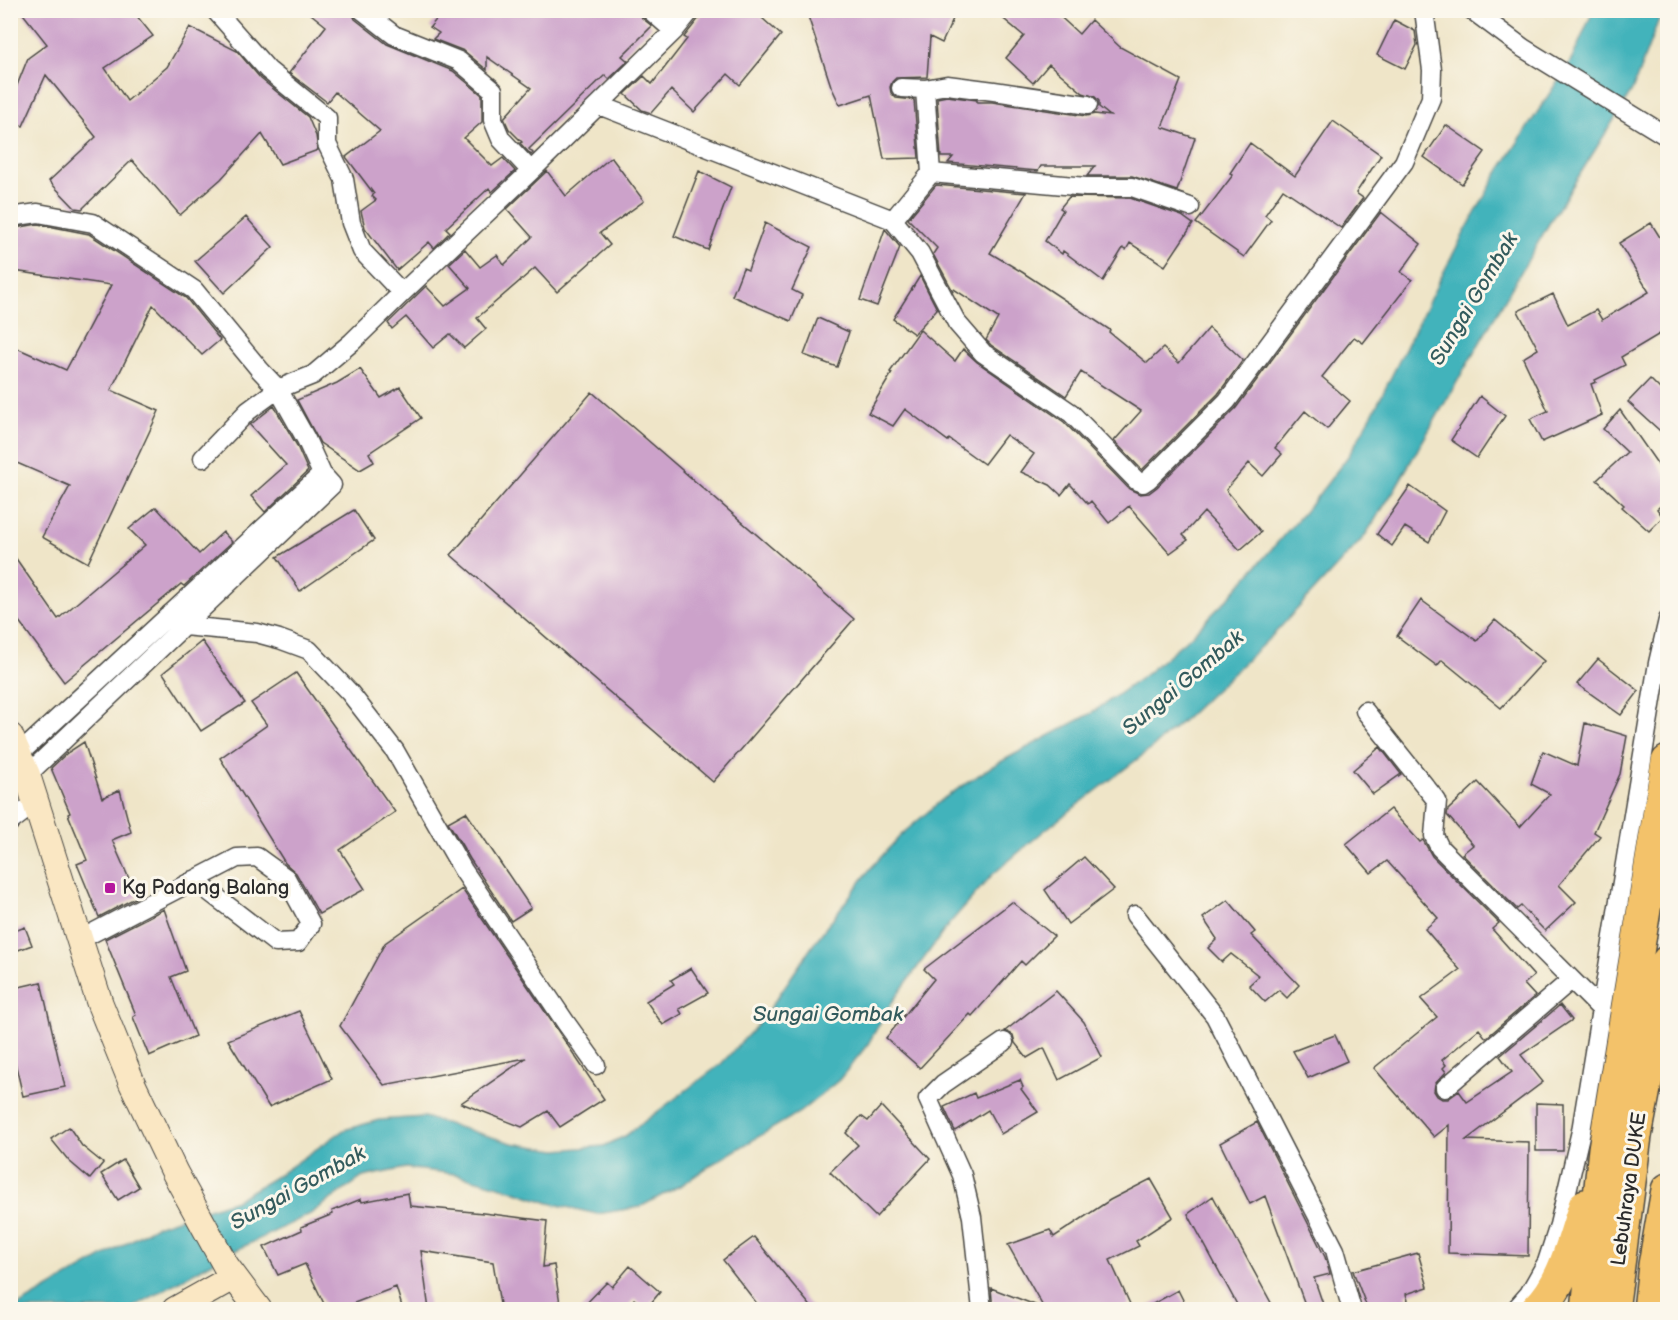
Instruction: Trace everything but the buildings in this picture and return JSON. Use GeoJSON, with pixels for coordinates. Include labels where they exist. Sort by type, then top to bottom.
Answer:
{"type":"FeatureCollection","features":[{"type":"Feature","properties":{"kind":"highway"},"geometry":{"type":"LineString","coordinates":[[1588,1310],[1605,1149],[1668,762]]}},
{"type":"Feature","properties":{"kind":"highway","name":"Lebuhraya DUKE"},"geometry":{"type":"LineString","coordinates":[[1612,1310],[1635,1136],[1668,962]]}},
{"type":"Feature","properties":{"kind":"highway"},"geometry":{"type":"LineString","coordinates":[[1537,1310],[1556,1286],[1605,1149]]}},
{"type":"Feature","properties":{"kind":"highway","name":"Lebuhraya DUKE"},"geometry":{"type":"LineString","coordinates":[[1650,1310],[1654,1265],[1668,1190]]}},
{"type":"Feature","properties":{"kind":"street"},"geometry":{"type":"LineString","coordinates":[[215,10],[268,70],[327,118],[327,144],[344,179],[351,223],[362,251],[402,293]]}},
{"type":"Feature","properties":{"kind":"street"},"geometry":{"type":"LineString","coordinates":[[362,10],[394,35],[459,61],[493,90],[493,120],[501,138],[531,171]]}},
{"type":"Feature","properties":{"kind":"street"},"geometry":{"type":"LineString","coordinates":[[650,10],[674,31]]}},
{"type":"Feature","properties":{"kind":"street"},"geometry":{"type":"LineString","coordinates":[[203,458],[248,411],[278,389],[313,375],[352,342],[599,105],[674,31],[691,10]]}},
{"type":"Feature","properties":{"kind":"street"},"geometry":{"type":"LineString","coordinates":[[599,105],[893,219],[920,253],[957,323],[983,353],[1071,413],[1137,481],[1143,483],[1227,402],[1404,162],[1431,98],[1432,70],[1424,10]]}},
{"type":"Feature","properties":{"kind":"street"},"geometry":{"type":"LineString","coordinates":[[1472,10],[1523,48],[1668,137]]}},
{"type":"Feature","properties":{"kind":"street"},"geometry":{"type":"LineString","coordinates":[[901,88],[925,89],[946,85],[1088,105]]}},
{"type":"Feature","properties":{"kind":"street"},"geometry":{"type":"LineString","coordinates":[[893,219],[931,173],[925,89]]}},
{"type":"Feature","properties":{"kind":"street"},"geometry":{"type":"LineString","coordinates":[[931,173],[1086,188],[1132,187],[1190,207]]}},
{"type":"Feature","properties":{"kind":"street"},"geometry":{"type":"LineString","coordinates":[[10,217],[38,213],[93,223],[194,290],[278,389],[327,480],[177,620],[18,756],[100,1004],[132,1083],[175,1173],[230,1271],[259,1310]]}},
{"type":"Feature","properties":{"kind":"street"},"geometry":{"type":"LineString","coordinates":[[177,620],[257,633],[309,651],[350,693],[395,751],[463,870],[596,1065]]}},
{"type":"Feature","properties":{"kind":"street"},"geometry":{"type":"LineString","coordinates":[[1515,1310],[1529,1294],[1547,1262],[1559,1225],[1581,1131],[1658,663],[1668,620]]}},
{"type":"Feature","properties":{"kind":"street"},"geometry":{"type":"LineString","coordinates":[[1365,711],[1437,801],[1434,836],[1440,848],[1601,1009]]}},
{"type":"Feature","properties":{"kind":"street"},"geometry":{"type":"LineString","coordinates":[[10,822],[35,803]]}},
{"type":"Feature","properties":{"kind":"street"},"geometry":{"type":"LineString","coordinates":[[79,940],[194,880],[237,858],[257,857],[286,878],[311,924],[298,942],[276,943],[194,880]]}},
{"type":"Feature","properties":{"kind":"street"},"geometry":{"type":"LineString","coordinates":[[1135,915],[1215,1016],[1335,1250],[1352,1310]]}},
{"type":"Feature","properties":{"kind":"street"},"geometry":{"type":"LineString","coordinates":[[1444,1088],[1571,980]]}},
{"type":"Feature","properties":{"kind":"street"},"geometry":{"type":"LineString","coordinates":[[982,1310],[972,1217],[962,1175],[928,1099],[943,1084],[1004,1042]]}},
{"type":"Feature","properties":{"kind":"street"},"geometry":{"type":"LineString","coordinates":[[175,1310],[230,1271]]}},
{"type":"Feature","properties":{"kind":"water","name":"Sungai Gombak"},"geometry":{"type":"Polygon","coordinates":[[[1593,11],[1662,11],[1632,91],[1550,222],[1393,492],[1364,537],[1275,633],[1188,716],[1152,748],[1045,830],[992,875],[949,924],[890,1005],[868,1044],[839,1080],[800,1112],[683,1184],[640,1207],[597,1214],[549,1203],[455,1174],[406,1168],[363,1177],[310,1214],[216,1260],[130,1309],[11,1310],[156,1226],[236,1200],[280,1174],[344,1130],[379,1120],[424,1117],[512,1143],[557,1150],[604,1146],[625,1136],[721,1064],[762,1020],[815,942],[871,868],[901,835],[944,798],[991,767],[1090,714],[1141,678],[1192,635],[1231,595],[1313,502],[1349,455],[1375,409],[1463,235],[1496,176],[1572,59],[1593,11]]]}},
{"type":"Feature","properties":{"kind":"place","name":"Kg Padang Balang"},"geometry":{"type":"Point","coordinates":[110,888]}}]}
